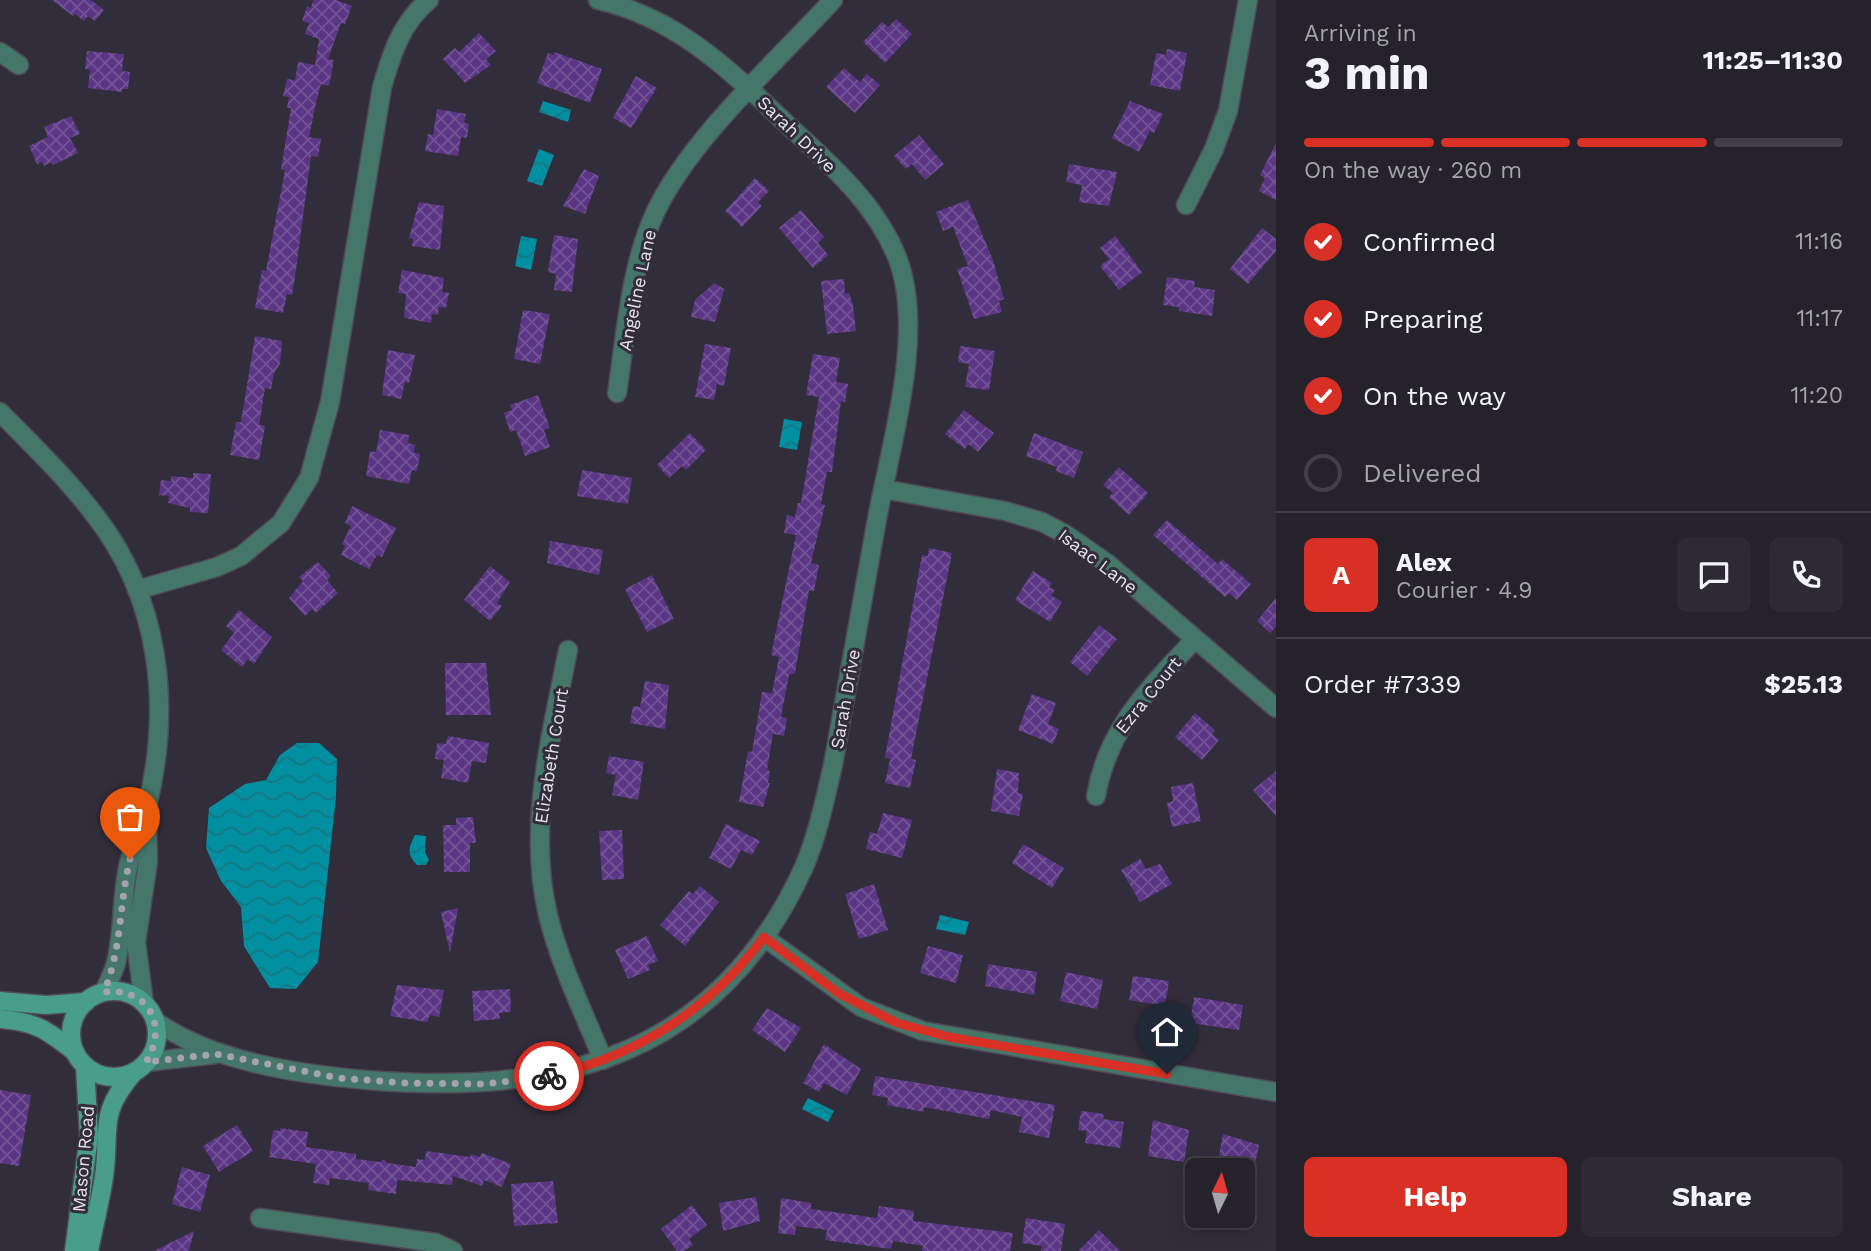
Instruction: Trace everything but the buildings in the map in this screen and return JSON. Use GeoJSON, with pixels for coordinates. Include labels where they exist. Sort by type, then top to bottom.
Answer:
{"type":"FeatureCollection","features":[{"type":"Feature","properties":{"kind":"main road"},"geometry":{"type":"LineString","coordinates":[[0,1001],[46,1005],[86,1002],[104,992],[124,992],[144,1003],[155,1021],[156,1043],[141,1067],[110,1077],[80,1059],[43,1027],[27,1021],[0,1019]]}},
{"type":"Feature","properties":{"kind":"main road"},"geometry":{"type":"LineString","coordinates":[[80,1059],[72,1025],[86,1002]]}},
{"type":"Feature","properties":{"kind":"main road","name":"Mason Road"},"geometry":{"type":"LineString","coordinates":[[74,1251],[89,1136],[80,1059]]}},
{"type":"Feature","properties":{"kind":"main road","name":"Mason Road"},"geometry":{"type":"LineString","coordinates":[[89,1251],[104,1174],[106,1119],[115,1097],[141,1067]]}},
{"type":"Feature","properties":{"kind":"street"},"geometry":{"type":"LineString","coordinates":[[138,590],[217,567],[241,556],[281,523],[309,478],[330,402],[382,87],[393,49],[405,26],[429,0]]}},
{"type":"Feature","properties":{"kind":"street","name":"Sarah Drive"},"geometry":{"type":"LineString","coordinates":[[155,1021],[175,1035],[216,1054],[339,1078],[406,1083],[486,1084],[576,1070],[661,1033],[693,1011],[723,985],[764,937],[804,866],[818,829],[834,765],[903,375],[907,335],[906,297],[898,259],[887,235],[857,193],[703,48],[647,15],[598,0]]}},
{"type":"Feature","properties":{"kind":"street","name":"Angeline Lane"},"geometry":{"type":"LineString","coordinates":[[617,393],[634,291],[655,214],[698,148],[833,0]]}},
{"type":"Feature","properties":{"kind":"street"},"geometry":{"type":"LineString","coordinates":[[1186,205],[1214,149],[1228,111],[1248,0]]}},
{"type":"Feature","properties":{"kind":"street"},"geometry":{"type":"LineString","coordinates":[[0,52],[19,65]]}},
{"type":"Feature","properties":{"kind":"street"},"geometry":{"type":"LineString","coordinates":[[0,412],[94,514],[116,547],[138,590],[151,631],[161,695],[147,806],[148,862],[136,942],[144,1003]]}},
{"type":"Feature","properties":{"kind":"street","name":"Isaac Lane"},"geometry":{"type":"LineString","coordinates":[[883,489],[1005,511],[1042,522],[1108,564],[1276,709]]}},
{"type":"Feature","properties":{"kind":"street","name":"Ezra Court"},"geometry":{"type":"LineString","coordinates":[[1096,796],[1110,742],[1125,719],[1195,639]]}},
{"type":"Feature","properties":{"kind":"street","name":"Elizabeth Court"},"geometry":{"type":"LineString","coordinates":[[568,650],[540,809],[541,876],[556,941],[603,1060]]}},
{"type":"Feature","properties":{"kind":"street"},"geometry":{"type":"LineString","coordinates":[[104,992],[116,963],[123,887],[147,806]]}},
{"type":"Feature","properties":{"kind":"street"},"geometry":{"type":"LineString","coordinates":[[764,937],[838,993],[861,1007],[910,1027],[949,1037],[1276,1092]]}},
{"type":"Feature","properties":{"kind":"street","name":"Sarah Drive"},"geometry":{"type":"LineString","coordinates":[[141,1067],[216,1054]]}},
{"type":"Feature","properties":{"kind":"street"},"geometry":{"type":"LineString","coordinates":[[260,1218],[436,1242],[453,1251]]}},
{"type":"Feature","properties":{"kind":"water"},"geometry":{"type":"Polygon","coordinates":[[[543,101],[571,110],[568,122],[539,112],[543,101]]]}},
{"type":"Feature","properties":{"kind":"water"},"geometry":{"type":"Polygon","coordinates":[[[539,149],[554,155],[542,186],[527,181],[539,149]]]}},
{"type":"Feature","properties":{"kind":"water"},"geometry":{"type":"Polygon","coordinates":[[[521,236],[537,239],[531,270],[515,266],[521,236]]]}},
{"type":"Feature","properties":{"kind":"water"},"geometry":{"type":"Polygon","coordinates":[[[784,419],[802,422],[797,450],[779,447],[784,419]]]}},
{"type":"Feature","properties":{"kind":"water"},"geometry":{"type":"Polygon","coordinates":[[[297,743],[319,743],[337,759],[336,797],[318,962],[296,989],[270,988],[244,946],[241,907],[221,881],[206,848],[209,808],[245,784],[266,780],[280,755],[297,743]]]}},
{"type":"Feature","properties":{"kind":"water"},"geometry":{"type":"Polygon","coordinates":[[[415,835],[426,836],[425,852],[429,860],[426,865],[417,865],[411,858],[410,848],[415,835]]]}},
{"type":"Feature","properties":{"kind":"water"},"geometry":{"type":"Polygon","coordinates":[[[940,915],[969,922],[965,935],[936,929],[940,915]]]}},
{"type":"Feature","properties":{"kind":"water"},"geometry":{"type":"Polygon","coordinates":[[[808,1098],[834,1111],[828,1122],[802,1109],[808,1098]]]}},
{"type":"Feature","properties":{"kind":"way so far"},"geometry":{"type":"LineString","coordinates":[[130,859],[123,887],[116,963],[104,992],[124,992],[134,996],[144,1003],[152,1014],[157,1035],[154,1050],[146,1062],[216,1054],[339,1078],[406,1083],[486,1084],[549,1076]]}},
{"type":"Feature","properties":{"kind":"route"},"geometry":{"type":"LineString","coordinates":[[549,1076],[603,1060],[661,1033],[693,1011],[723,985],[764,937],[838,993],[897,1023],[949,1037],[1167,1074]]}}]}
